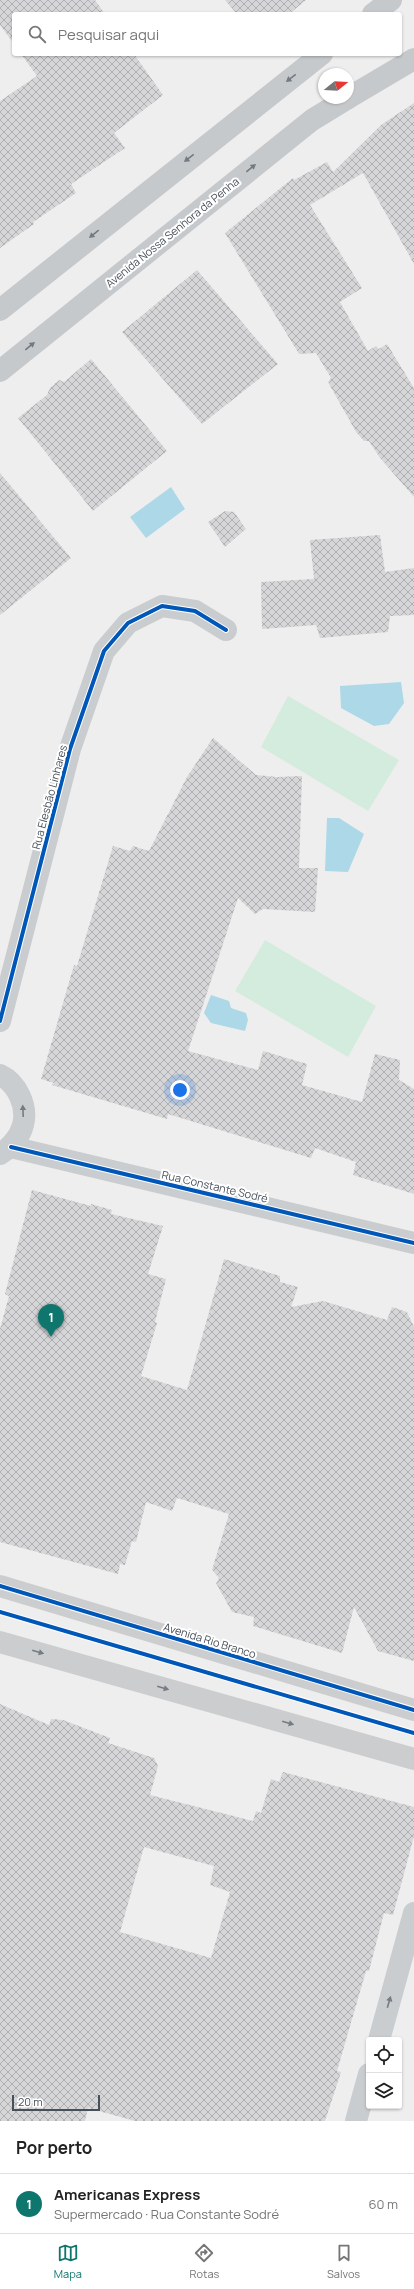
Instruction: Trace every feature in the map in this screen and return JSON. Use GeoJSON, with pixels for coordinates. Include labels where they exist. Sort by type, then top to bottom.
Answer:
{"type":"FeatureCollection","features":[{"type":"Feature","properties":{"kind":"main road"},"geometry":{"type":"LineString","coordinates":[[376,12],[391,0]]}},
{"type":"Feature","properties":{"kind":"main road"},"geometry":{"type":"LineString","coordinates":[[0,310],[319,56]]}},
{"type":"Feature","properties":{"kind":"main road","name":"Avenida Nossa Senhora da Penha"},"geometry":{"type":"LineString","coordinates":[[354,94],[414,59]]}},
{"type":"Feature","properties":{"kind":"main road"},"geometry":{"type":"LineString","coordinates":[[388,73],[414,68]]}},
{"type":"Feature","properties":{"kind":"main road","name":"Avenida Nossa Senhora da Penha"},"geometry":{"type":"LineString","coordinates":[[0,371],[312,120],[338,104]]}},
{"type":"Feature","properties":{"kind":"street","name":"Rua Elesbão Linhares"},"geometry":{"type":"LineString","coordinates":[[0,1020],[70,749],[104,651],[128,623],[162,606],[195,610],[226,630]]}},
{"type":"Feature","properties":{"kind":"street"},"geometry":{"type":"LineString","coordinates":[[0,1075],[10,1080],[23,1101],[24,1125],[6,1151]]}},
{"type":"Feature","properties":{"kind":"street","name":"Rua Constante Sodré"},"geometry":{"type":"LineString","coordinates":[[6,1151],[414,1243]]}},
{"type":"Feature","properties":{"kind":"street","name":"Avenida Rio Branco"},"geometry":{"type":"LineString","coordinates":[[0,1586],[414,1710]]}},
{"type":"Feature","properties":{"kind":"street"},"geometry":{"type":"LineString","coordinates":[[0,1642],[414,1759]]}},
{"type":"Feature","properties":{"kind":"street"},"geometry":{"type":"LineString","coordinates":[[380,2037],[414,1913]]}},
{"type":"Feature","properties":{"kind":"street"},"geometry":{"type":"LineString","coordinates":[[356,2121],[366,2085]]}},
{"type":"Feature","properties":{"kind":"green space"},"geometry":{"type":"Polygon","coordinates":[[[288,696],[399,760],[368,811],[261,747],[288,696]]]}},
{"type":"Feature","properties":{"kind":"green space"},"geometry":{"type":"Polygon","coordinates":[[[265,940],[376,1006],[348,1057],[235,991],[265,940]]]}},
{"type":"Feature","properties":{"kind":"water"},"geometry":{"type":"Polygon","coordinates":[[[171,487],[185,509],[146,538],[130,517],[171,487]]]}},
{"type":"Feature","properties":{"kind":"water"},"geometry":{"type":"Polygon","coordinates":[[[401,682],[404,703],[389,724],[374,726],[341,708],[340,686],[401,682]]]}},
{"type":"Feature","properties":{"kind":"water"},"geometry":{"type":"Polygon","coordinates":[[[327,818],[339,818],[364,834],[348,872],[325,871],[327,818]]]}},
{"type":"Feature","properties":{"kind":"water"},"geometry":{"type":"Polygon","coordinates":[[[211,995],[229,1001],[231,1008],[246,1013],[248,1020],[245,1031],[211,1023],[204,1013],[211,995]]]}},
{"type":"Feature","properties":{"kind":"building"},"geometry":{"type":"Polygon","coordinates":[[[0,0],[95,0],[104,12],[12,12],[12,41],[0,25],[0,0]]]}},
{"type":"Feature","properties":{"kind":"building"},"geometry":{"type":"Polygon","coordinates":[[[225,0],[306,0],[291,12],[235,12],[225,0]]]}},
{"type":"Feature","properties":{"kind":"building"},"geometry":{"type":"Polygon","coordinates":[[[22,56],[135,56],[163,95],[114,133],[125,148],[71,184],[76,193],[33,222],[34,224],[0,248],[0,101],[37,76],[22,56]]]}},
{"type":"Feature","properties":{"kind":"building"},"geometry":{"type":"Polygon","coordinates":[[[414,103],[414,264],[363,173],[310,205],[362,288],[340,302],[368,351],[376,346],[379,349],[387,344],[414,388],[414,497],[380,458],[369,441],[364,441],[356,432],[328,382],[331,378],[316,353],[299,354],[225,233],[293,178],[294,180],[327,162],[333,172],[381,125],[414,103]]]}},
{"type":"Feature","properties":{"kind":"building"},"geometry":{"type":"Polygon","coordinates":[[[197,270],[278,364],[202,424],[122,332],[197,270]]]}},
{"type":"Feature","properties":{"kind":"building"},"geometry":{"type":"Polygon","coordinates":[[[91,359],[167,451],[93,511],[18,418],[47,395],[50,388],[59,380],[64,382],[91,359]]]}},
{"type":"Feature","properties":{"kind":"building"},"geometry":{"type":"Polygon","coordinates":[[[0,473],[71,558],[0,615],[0,473]]]}},
{"type":"Feature","properties":{"kind":"building"},"geometry":{"type":"Polygon","coordinates":[[[225,511],[234,512],[246,529],[225,547],[208,522],[225,511]]]}},
{"type":"Feature","properties":{"kind":"building"},"geometry":{"type":"Polygon","coordinates":[[[380,535],[385,572],[414,568],[414,615],[390,616],[388,632],[320,638],[316,625],[262,629],[261,582],[314,579],[310,540],[380,535]]]}},
{"type":"Feature","properties":{"kind":"building"},"geometry":{"type":"Polygon","coordinates":[[[213,738],[256,775],[277,777],[302,776],[299,868],[318,868],[315,912],[263,909],[255,914],[238,898],[188,1051],[258,1070],[263,1051],[307,1064],[302,1085],[362,1102],[375,1054],[400,1060],[399,1080],[414,1089],[414,1194],[353,1175],[356,1162],[315,1148],[311,1158],[168,1114],[167,1119],[52,1085],[54,1083],[41,1079],[74,965],[77,966],[113,846],[130,851],[133,846],[149,851],[187,777],[213,738]]]}},
{"type":"Feature","properties":{"kind":"building"},"geometry":{"type":"Polygon","coordinates":[[[32,1190],[91,1206],[91,1204],[112,1210],[111,1214],[163,1226],[148,1274],[166,1279],[155,1322],[157,1323],[141,1376],[187,1390],[224,1259],[280,1276],[280,1282],[298,1287],[291,1307],[323,1301],[387,1320],[392,1307],[407,1312],[414,1327],[414,1661],[378,1651],[354,1607],[342,1653],[253,1626],[254,1617],[232,1612],[216,1583],[219,1578],[212,1570],[229,1514],[177,1498],[172,1511],[146,1502],[136,1542],[132,1541],[125,1565],[120,1564],[118,1574],[0,1542],[0,1329],[9,1296],[5,1294],[32,1190]]]}},
{"type":"Feature","properties":{"kind":"building"},"geometry":{"type":"Polygon","coordinates":[[[0,1704],[49,1725],[51,1719],[63,1720],[110,1738],[108,1743],[154,1758],[158,1766],[150,1795],[253,1821],[256,1811],[261,1813],[271,1779],[279,1782],[283,1772],[414,1807],[414,1836],[393,1915],[384,1913],[369,1971],[366,1971],[337,2071],[341,2072],[325,2121],[135,2121],[88,2108],[85,2121],[0,2121],[0,1704]],[[144,1847],[120,1932],[211,1958],[230,1892],[210,1885],[214,1866],[144,1847]]]}},
{"type":"Feature","properties":{"kind":"cycle path"},"geometry":{"type":"LineString","coordinates":[[0,1021],[70,749],[104,651],[128,623],[162,606],[195,611],[226,630]]}},
{"type":"Feature","properties":{"kind":"cycle path"},"geometry":{"type":"LineString","coordinates":[[11,1147],[414,1243]]}},
{"type":"Feature","properties":{"kind":"cycle path"},"geometry":{"type":"LineString","coordinates":[[0,1586],[414,1710]]}},
{"type":"Feature","properties":{"kind":"cycle path"},"geometry":{"type":"LineString","coordinates":[[0,1612],[414,1733]]}},
{"type":"Feature","properties":{"kind":"place","name":"Americanas Express"},"geometry":{"type":"Point","coordinates":[51,1337]}}]}
